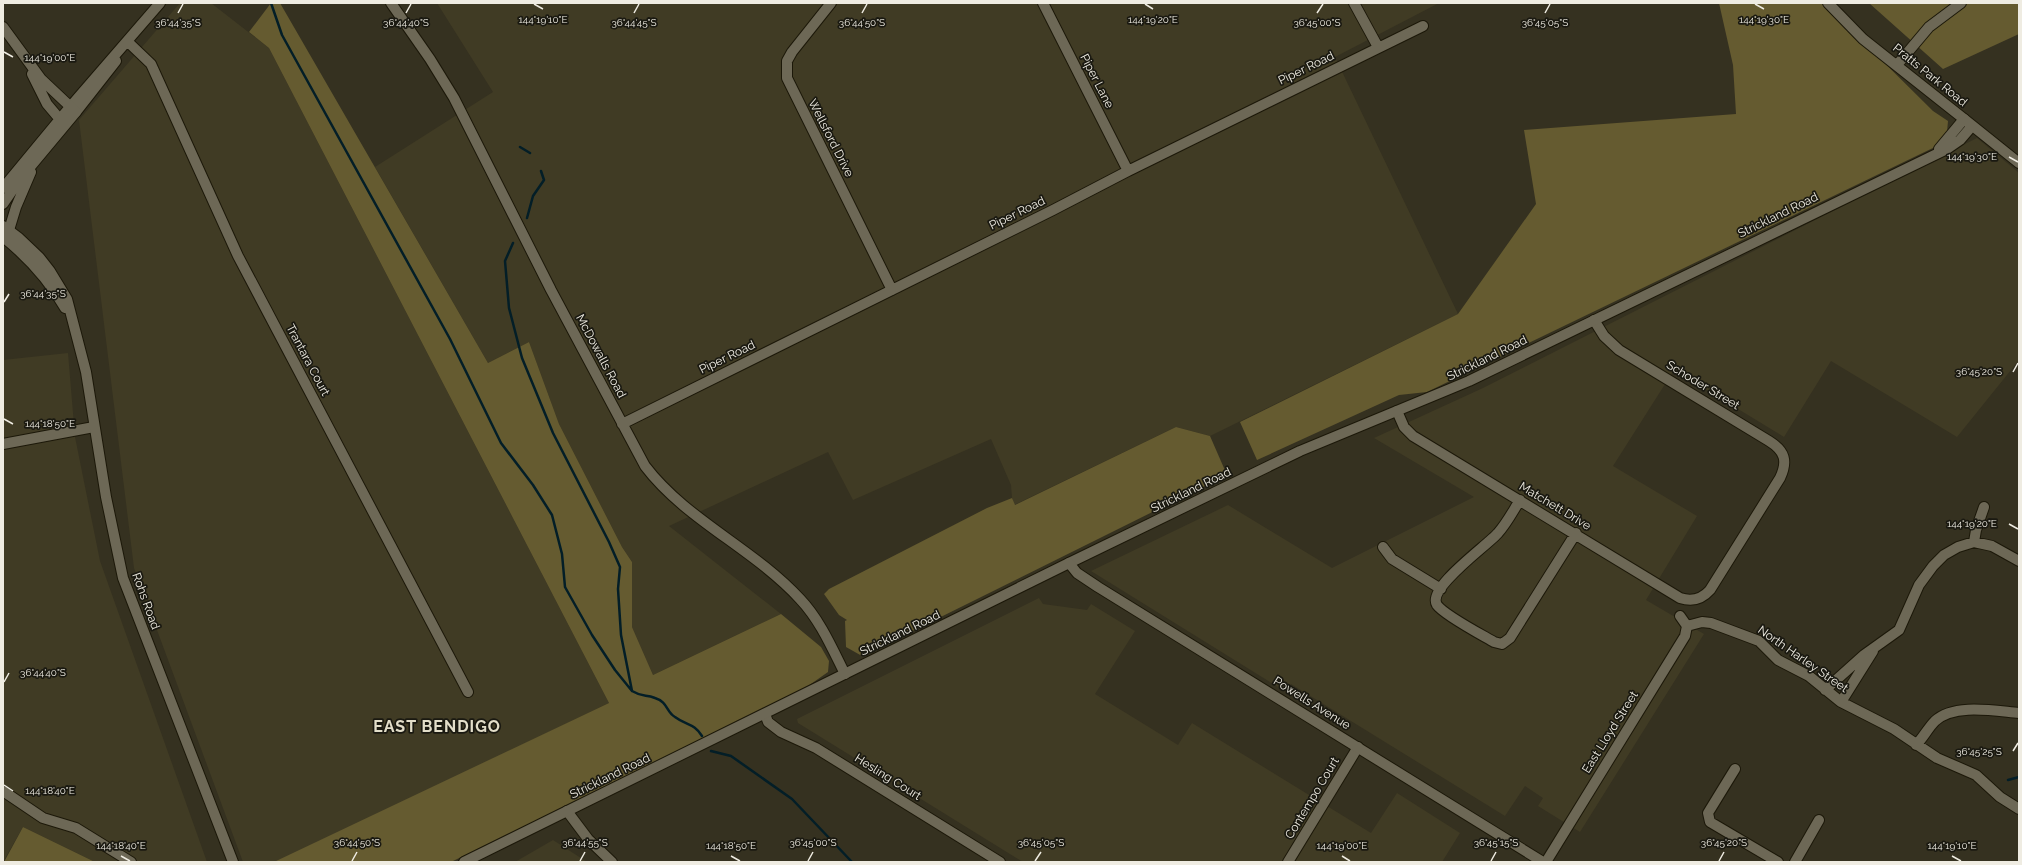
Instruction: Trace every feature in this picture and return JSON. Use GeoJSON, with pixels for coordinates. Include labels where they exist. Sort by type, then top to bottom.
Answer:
{"type":"FeatureCollection","features":[{"type":"Feature","properties":{"kind":"street"},"geometry":{"type":"LineString","coordinates":[[3,188],[62,122],[112,57],[128,42],[160,3]]}},
{"type":"Feature","properties":{"kind":"street","name":"McDowalls Road"},"geometry":{"type":"LineString","coordinates":[[391,3],[430,59],[454,98],[551,290],[638,456],[660,484],[686,508],[774,576],[799,598],[820,626],[845,674]]}},
{"type":"Feature","properties":{"kind":"street","name":"Wellsford Drive"},"geometry":{"type":"LineString","coordinates":[[831,3],[792,52],[787,61],[787,78],[892,290]]}},
{"type":"Feature","properties":{"kind":"street","name":"Piper Lane"},"geometry":{"type":"LineString","coordinates":[[1042,3],[1128,171]]}},
{"type":"Feature","properties":{"kind":"street"},"geometry":{"type":"LineString","coordinates":[[1354,3],[1378,46]]}},
{"type":"Feature","properties":{"kind":"street","name":"Pratts Park Road"},"geometry":{"type":"LineString","coordinates":[[1828,3],[1863,39],[2019,163]]}},
{"type":"Feature","properties":{"kind":"street"},"geometry":{"type":"LineString","coordinates":[[1897,65],[1929,27],[1961,3]]}},
{"type":"Feature","properties":{"kind":"street","name":"Piper Road"},"geometry":{"type":"LineString","coordinates":[[622,424],[1053,210],[1378,46],[1423,26]]}},
{"type":"Feature","properties":{"kind":"street"},"geometry":{"type":"LineString","coordinates":[[3,27],[41,80],[73,109]]}},
{"type":"Feature","properties":{"kind":"street","name":"Trantara Court"},"geometry":{"type":"LineString","coordinates":[[128,42],[151,64],[238,256],[468,692]]}},
{"type":"Feature","properties":{"kind":"street"},"geometry":{"type":"LineString","coordinates":[[25,56],[43,97],[62,122]]}},
{"type":"Feature","properties":{"kind":"street","name":"Strickland Road"},"geometry":{"type":"LineString","coordinates":[[1934,153],[1946,142],[1964,119]]}},
{"type":"Feature","properties":{"kind":"street"},"geometry":{"type":"LineString","coordinates":[[3,204],[62,122]]}},
{"type":"Feature","properties":{"kind":"street","name":"Strickland Road"},"geometry":{"type":"LineString","coordinates":[[464,862],[1300,451],[1470,381],[1934,153],[1947,149],[1960,140],[1972,126]]}},
{"type":"Feature","properties":{"kind":"street"},"geometry":{"type":"LineString","coordinates":[[5,231],[41,153]]}},
{"type":"Feature","properties":{"kind":"street","name":"Rohs Road"},"geometry":{"type":"LineString","coordinates":[[5,231],[39,257],[60,285],[72,313],[86,372],[114,540],[123,578],[233,862]]}},
{"type":"Feature","properties":{"kind":"street","name":"Schoder Street"},"geometry":{"type":"LineString","coordinates":[[1594,320],[1600,331],[1620,350],[1779,448],[1786,461],[1780,478],[1710,590]]}},
{"type":"Feature","properties":{"kind":"street","name":"Matchett Drive"},"geometry":{"type":"LineString","coordinates":[[1397,411],[1404,427],[1413,436],[1576,533],[1680,598],[1689,600],[1698,599],[1710,590]]}},
{"type":"Feature","properties":{"kind":"street"},"geometry":{"type":"LineString","coordinates":[[3,444],[94,427]]}},
{"type":"Feature","properties":{"kind":"street"},"geometry":{"type":"LineString","coordinates":[[1520,500],[1498,533],[1460,566],[1441,589],[1436,601],[1440,608],[1494,642],[1502,644],[1510,638],[1576,533]]}},
{"type":"Feature","properties":{"kind":"street"},"geometry":{"type":"LineString","coordinates":[[1974,542],[1974,534],[1984,507]]}},
{"type":"Feature","properties":{"kind":"street"},"geometry":{"type":"LineString","coordinates":[[1825,690],[1864,655],[1876,648],[1899,630],[1919,585],[1933,566],[1951,551],[1974,542],[1992,546],[2019,561]]}},
{"type":"Feature","properties":{"kind":"street"},"geometry":{"type":"LineString","coordinates":[[1383,547],[1392,559],[1441,589]]}},
{"type":"Feature","properties":{"kind":"street","name":"Powells Avenue"},"geometry":{"type":"LineString","coordinates":[[1070,563],[1077,572],[1098,587],[1543,862]]}},
{"type":"Feature","properties":{"kind":"street"},"geometry":{"type":"LineString","coordinates":[[1680,616],[1687,626]]}},
{"type":"Feature","properties":{"kind":"street","name":"North Harley Street"},"geometry":{"type":"LineString","coordinates":[[1687,626],[1702,622],[1711,623],[1750,636],[1766,647],[1778,660],[1808,676],[1840,702],[1886,724],[1916,746],[1937,758],[1976,775],[2000,797],[2019,809]]}},
{"type":"Feature","properties":{"kind":"street","name":"East Lloyd Street"},"geometry":{"type":"LineString","coordinates":[[1546,862],[1685,636],[1687,626]]}},
{"type":"Feature","properties":{"kind":"street"},"geometry":{"type":"LineString","coordinates":[[1840,702],[1876,648]]}},
{"type":"Feature","properties":{"kind":"street"},"geometry":{"type":"LineString","coordinates":[[1916,746],[1935,721],[1947,713],[1963,710],[2019,712]]}},
{"type":"Feature","properties":{"kind":"street","name":"Hesling Court"},"geometry":{"type":"LineString","coordinates":[[765,714],[768,722],[781,732],[816,748],[1000,862]]}},
{"type":"Feature","properties":{"kind":"street","name":"Contempo Court"},"geometry":{"type":"LineString","coordinates":[[1288,862],[1358,748]]}},
{"type":"Feature","properties":{"kind":"street"},"geometry":{"type":"LineString","coordinates":[[1734,769],[1708,813],[1710,822],[1778,862]]}},
{"type":"Feature","properties":{"kind":"street"},"geometry":{"type":"LineString","coordinates":[[3,791],[43,818],[76,828],[131,862]]}},
{"type":"Feature","properties":{"kind":"street"},"geometry":{"type":"LineString","coordinates":[[567,811],[588,839],[612,862]]}},
{"type":"Feature","properties":{"kind":"street"},"geometry":{"type":"LineString","coordinates":[[1795,862],[1819,820]]}},
{"type":"Feature","properties":{"kind":"shaded area"},"geometry":{"type":"Polygon","coordinates":[[[180,3],[211,3],[269,48],[609,703],[280,862],[243,862],[134,568],[79,120],[180,3]]]}},
{"type":"Feature","properties":{"kind":"shaded area"},"geometry":{"type":"Polygon","coordinates":[[[271,3],[280,3],[488,363],[529,342],[559,424],[622,547],[632,562],[632,627],[653,675],[781,614],[821,647],[829,661],[828,672],[801,691],[451,862],[274,862],[609,703],[269,48],[249,32],[271,3]]]}},
{"type":"Feature","properties":{"kind":"shaded area"},"geometry":{"type":"Polygon","coordinates":[[[437,3],[1439,3],[1335,57],[1458,314],[1210,436],[1176,427],[1014,505],[1011,485],[991,439],[853,500],[828,452],[669,526],[781,614],[653,675],[632,627],[632,562],[622,547],[559,424],[529,342],[488,363],[375,167],[493,92],[437,3]]]}},
{"type":"Feature","properties":{"kind":"shaded area"},"geometry":{"type":"Polygon","coordinates":[[[1719,3],[1824,3],[1933,111],[1948,121],[1947,132],[1937,146],[1427,392],[1399,395],[1257,460],[1240,422],[1458,314],[1536,204],[1524,130],[1736,114],[1733,65],[1719,3]]]}},
{"type":"Feature","properties":{"kind":"shaded area"},"geometry":{"type":"Polygon","coordinates":[[[1869,3],[2019,3],[2019,34],[1943,69],[1869,3]]]}},
{"type":"Feature","properties":{"kind":"shaded area"},"geometry":{"type":"Polygon","coordinates":[[[1977,138],[2019,173],[2019,360],[1957,437],[1831,361],[1784,437],[1674,370],[1613,466],[1697,516],[1646,600],[1704,634],[1580,832],[1538,806],[1543,798],[1525,786],[1505,816],[1291,684],[1286,692],[1091,571],[1228,505],[1332,568],[1474,497],[1374,438],[1483,388],[1977,138]]]}},
{"type":"Feature","properties":{"kind":"shaded area"},"geometry":{"type":"Polygon","coordinates":[[[68,353],[75,437],[100,561],[207,862],[95,862],[23,827],[3,862],[3,360],[68,353]]]}},
{"type":"Feature","properties":{"kind":"shaded area"},"geometry":{"type":"Polygon","coordinates":[[[1176,427],[1210,436],[1227,475],[862,656],[846,647],[845,621],[847,620],[839,615],[824,594],[829,589],[987,508],[1012,498],[1015,505],[1176,427]]]}},
{"type":"Feature","properties":{"kind":"shaded area"},"geometry":{"type":"Polygon","coordinates":[[[1039,598],[1043,604],[1087,610],[1091,604],[1135,631],[1095,694],[1178,745],[1192,723],[1371,833],[1397,793],[1460,833],[1442,862],[1023,862],[798,723],[797,719],[1039,598]]]}},
{"type":"Feature","properties":{"kind":"shaded area"},"geometry":{"type":"Polygon","coordinates":[[[23,827],[95,862],[4,862],[23,827]]]}},
{"type":"Feature","properties":{"kind":"shaded area"},"geometry":{"type":"Polygon","coordinates":[[[553,840],[587,862],[515,862],[553,840]]]}},
{"type":"Feature","properties":{"kind":"waterway"},"geometry":{"type":"LineString","coordinates":[[271,3],[282,35],[450,339],[501,443],[533,485],[552,515],[562,554],[565,587],[592,635],[615,670],[632,691]]}},
{"type":"Feature","properties":{"kind":"waterway"},"geometry":{"type":"LineString","coordinates":[[520,147],[530,153]]}},
{"type":"Feature","properties":{"kind":"waterway"},"geometry":{"type":"LineString","coordinates":[[527,218],[533,196],[544,180],[541,171]]}},
{"type":"Feature","properties":{"kind":"waterway"},"geometry":{"type":"LineString","coordinates":[[513,243],[505,261],[509,308],[522,358],[553,433],[609,542],[620,567],[618,589],[621,635],[632,691],[659,700],[665,704],[672,715],[696,729],[702,736]]}},
{"type":"Feature","properties":{"kind":"waterway"},"geometry":{"type":"LineString","coordinates":[[711,751],[731,756],[792,799],[852,862]]}},
{"type":"Feature","properties":{"kind":"waterway"},"geometry":{"type":"LineString","coordinates":[[2008,780],[2019,777]]}},
{"type":"Feature","properties":{"kind":"district","name":"EAST BENDIGO"},"geometry":{"type":"Point","coordinates":[437,726]}}]}
